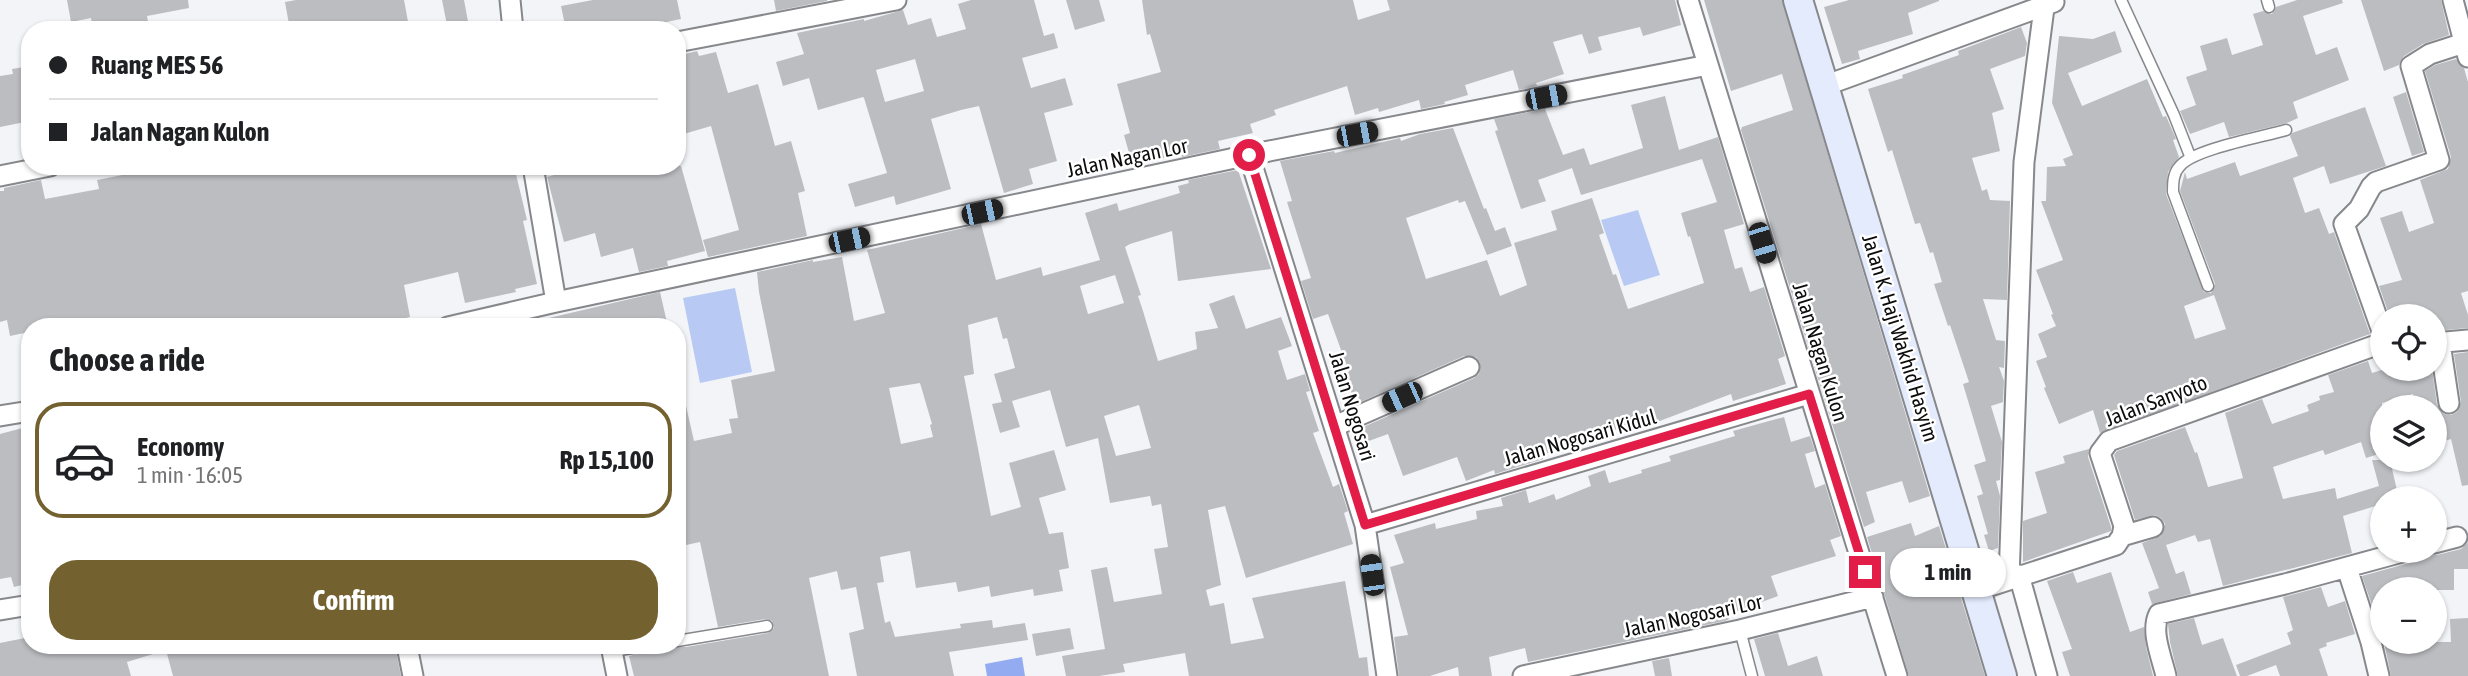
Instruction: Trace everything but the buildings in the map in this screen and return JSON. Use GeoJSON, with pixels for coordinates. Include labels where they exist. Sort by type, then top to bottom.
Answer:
{"type":"FeatureCollection","features":[{"type":"Feature","properties":{"kind":"main road","name":"Jalan K. Haji Wakhid Hasyim"},"geometry":{"type":"LineString","coordinates":[[1798,0],[2003,676]]}},
{"type":"Feature","properties":{"kind":"street"},"geometry":{"type":"LineString","coordinates":[[510,0],[512,21]]}},
{"type":"Feature","properties":{"kind":"street"},"geometry":{"type":"LineString","coordinates":[[686,40],[896,0]]}},
{"type":"Feature","properties":{"kind":"street","name":"Jalan Nagan Kulon"},"geometry":{"type":"LineString","coordinates":[[1688,0],[1897,676]]}},
{"type":"Feature","properties":{"kind":"street"},"geometry":{"type":"LineString","coordinates":[[2372,304],[2344,224],[2360,209],[2376,182],[2439,159],[2404,68],[2430,54],[2466,50],[2453,0]]}},
{"type":"Feature","properties":{"kind":"street"},"geometry":{"type":"LineString","coordinates":[[1824,86],[2049,2],[2024,162],[2014,577],[2047,676]]}},
{"type":"Feature","properties":{"kind":"street","name":"Jalan Nagan Lor"},"geometry":{"type":"LineString","coordinates":[[487,318],[1249,155],[1708,65]]}},
{"type":"Feature","properties":{"kind":"street","name":"Jalan Nogosari"},"geometry":{"type":"LineString","coordinates":[[1249,155],[1365,525],[1387,676]]}},
{"type":"Feature","properties":{"kind":"street"},"geometry":{"type":"LineString","coordinates":[[0,176],[21,172]]}},
{"type":"Feature","properties":{"kind":"street"},"geometry":{"type":"LineString","coordinates":[[535,175],[556,302]]}},
{"type":"Feature","properties":{"kind":"street"},"geometry":{"type":"LineString","coordinates":[[2447,342],[2468,340]]}},
{"type":"Feature","properties":{"kind":"street","name":"Jalan Sanyoto"},"geometry":{"type":"LineString","coordinates":[[2122,536],[2122,518],[2100,453],[2109,442],[2370,347]]}},
{"type":"Feature","properties":{"kind":"street"},"geometry":{"type":"LineString","coordinates":[[1335,426],[1469,367]]}},
{"type":"Feature","properties":{"kind":"street"},"geometry":{"type":"LineString","coordinates":[[2445,381],[2449,402]]}},
{"type":"Feature","properties":{"kind":"street","name":"Jalan Nogosari Kidul"},"geometry":{"type":"LineString","coordinates":[[1365,525],[1809,394]]}},
{"type":"Feature","properties":{"kind":"street"},"geometry":{"type":"LineString","coordinates":[[0,416],[21,412]]}},
{"type":"Feature","properties":{"kind":"street"},"geometry":{"type":"LineString","coordinates":[[1978,590],[2105,550],[2116,545],[2122,536],[2152,527]]}},
{"type":"Feature","properties":{"kind":"street"},"geometry":{"type":"LineString","coordinates":[[2447,540],[2457,537]]}},
{"type":"Feature","properties":{"kind":"street"},"geometry":{"type":"LineString","coordinates":[[2166,676],[2156,632],[2155,621],[2159,614],[2370,561]]}},
{"type":"Feature","properties":{"kind":"street"},"geometry":{"type":"LineString","coordinates":[[2347,568],[2379,676]]}},
{"type":"Feature","properties":{"kind":"street","name":"Jalan Nogosari Lor"},"geometry":{"type":"LineString","coordinates":[[1523,676],[1740,630],[1873,597]]}},
{"type":"Feature","properties":{"kind":"street"},"geometry":{"type":"LineString","coordinates":[[0,610],[21,606]]}},
{"type":"Feature","properties":{"kind":"street"},"geometry":{"type":"LineString","coordinates":[[409,654],[413,676]]}},
{"type":"Feature","properties":{"kind":"street"},"geometry":{"type":"LineString","coordinates":[[613,654],[617,676]]}},
{"type":"Feature","properties":{"kind":"lane"},"geometry":{"type":"LineString","coordinates":[[2121,0],[2190,156]]}},
{"type":"Feature","properties":{"kind":"lane"},"geometry":{"type":"LineString","coordinates":[[2208,286],[2173,192],[2173,180],[2178,167],[2190,156],[2286,130]]}},
{"type":"Feature","properties":{"kind":"lane"},"geometry":{"type":"LineString","coordinates":[[686,640],[767,626]]}},
{"type":"Feature","properties":{"kind":"lane"},"geometry":{"type":"LineString","coordinates":[[1740,630],[1752,676]]}},
{"type":"Feature","properties":{"kind":"shaded area"},"geometry":{"type":"Polygon","coordinates":[[[1638,210],[1660,275],[1624,286],[1601,220],[1638,210]]]}},
{"type":"Feature","properties":{"kind":"shaded area"},"geometry":{"type":"Polygon","coordinates":[[[735,288],[752,372],[700,383],[683,298],[735,288]]]}},
{"type":"Feature","properties":{"kind":"shaded area"},"geometry":{"type":"Polygon","coordinates":[[[1022,657],[1025,676],[987,676],[985,664],[1022,657]]]}},
{"type":"Feature","properties":{"kind":"route"},"geometry":{"type":"LineString","coordinates":[[1249,155],[1365,525],[1809,394],[1865,572]]}}]}
